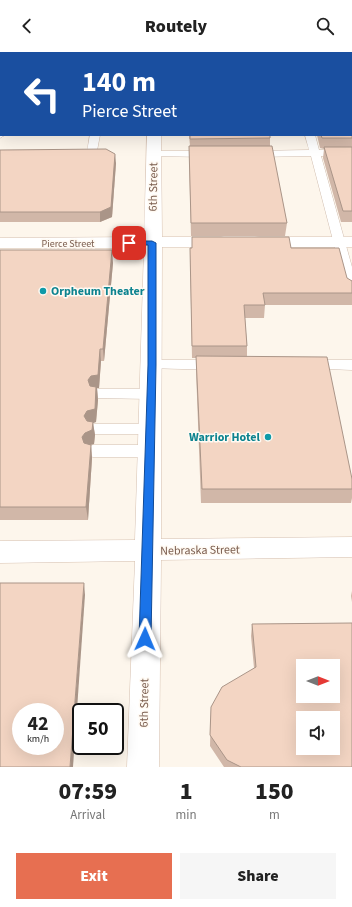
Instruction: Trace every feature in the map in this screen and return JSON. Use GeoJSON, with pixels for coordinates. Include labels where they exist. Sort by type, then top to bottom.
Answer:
{"type":"FeatureCollection","features":[{"type":"Feature","properties":{"kind":"main road","name":"6th Street"},"geometry":{"type":"LineString","coordinates":[[143,767],[146,551],[152,365],[154,136]]}},
{"type":"Feature","properties":{"kind":"main road","name":"Pierce Street"},"geometry":{"type":"LineString","coordinates":[[0,243],[346,242]]}},
{"type":"Feature","properties":{"kind":"main road","name":"Nebraska Street"},"geometry":{"type":"LineString","coordinates":[[0,552],[352,548]]}},
{"type":"Feature","properties":{"kind":"lane"},"geometry":{"type":"LineString","coordinates":[[69,154],[92,154],[95,136]]}},
{"type":"Feature","properties":{"kind":"lane"},"geometry":{"type":"LineString","coordinates":[[310,136],[315,154],[346,242],[352,290]]}},
{"type":"Feature","properties":{"kind":"lane"},"geometry":{"type":"LineString","coordinates":[[245,154],[352,153]]}},
{"type":"Feature","properties":{"kind":"lane"},"geometry":{"type":"LineString","coordinates":[[154,154],[222,154]]}},
{"type":"Feature","properties":{"kind":"lane"},"geometry":{"type":"LineString","coordinates":[[152,365],[230,365]]}},
{"type":"Feature","properties":{"kind":"lane"},"geometry":{"type":"LineString","coordinates":[[298,365],[352,365]]}},
{"type":"Feature","properties":{"kind":"lane"},"geometry":{"type":"LineString","coordinates":[[98,394],[151,394]]}},
{"type":"Feature","properties":{"kind":"lane"},"geometry":{"type":"LineString","coordinates":[[95,429],[150,440]]}},
{"type":"Feature","properties":{"kind":"lane"},"geometry":{"type":"LineString","coordinates":[[93,451],[150,440]]}},
{"type":"Feature","properties":{"kind":"building"},"geometry":{"type":"Polygon","coordinates":[[[190,136],[270,136],[270,138],[190,139],[190,136]]]}},
{"type":"Feature","properties":{"kind":"building"},"geometry":{"type":"Polygon","coordinates":[[[321,136],[352,136],[352,138],[322,138],[321,136]]]}},
{"type":"Feature","properties":{"kind":"building"},"geometry":{"type":"Polygon","coordinates":[[[189,146],[272,146],[287,223],[191,223],[189,146]]]}},
{"type":"Feature","properties":{"kind":"building"},"geometry":{"type":"Polygon","coordinates":[[[324,147],[352,147],[352,211],[343,211],[324,147]]]}},
{"type":"Feature","properties":{"kind":"building"},"geometry":{"type":"Polygon","coordinates":[[[106,149],[115,154],[111,207],[100,212],[0,212],[0,150],[106,149]]]}},
{"type":"Feature","properties":{"kind":"building"},"geometry":{"type":"Polygon","coordinates":[[[192,237],[289,237],[291,248],[339,248],[347,278],[352,281],[352,293],[263,293],[265,305],[244,305],[247,346],[192,346],[190,248],[192,248],[192,237]]]}},
{"type":"Feature","properties":{"kind":"building"},"geometry":{"type":"Polygon","coordinates":[[[0,250],[112,250],[103,349],[100,349],[98,375],[91,376],[88,380],[90,386],[96,387],[95,409],[87,411],[84,416],[87,421],[93,422],[92,430],[85,433],[82,437],[84,443],[91,445],[86,507],[0,507],[0,250]]]}},
{"type":"Feature","properties":{"kind":"building","name":"Warrior Hotel"},"geometry":{"type":"Polygon","coordinates":[[[196,356],[327,357],[352,479],[352,489],[202,489],[196,356]]]}},
{"type":"Feature","properties":{"kind":"building"},"geometry":{"type":"Polygon","coordinates":[[[0,583],[84,583],[75,703],[72,703],[70,767],[0,767],[0,583]]]}},
{"type":"Feature","properties":{"kind":"building"},"geometry":{"type":"Polygon","coordinates":[[[352,623],[352,767],[241,767],[227,760],[210,735],[211,707],[222,687],[256,667],[252,624],[352,623]]]}},
{"type":"Feature","properties":{"kind":"place","name":"Orpheum Theater"},"geometry":{"type":"Point","coordinates":[43,291]}},
{"type":"Feature","properties":{"kind":"place","name":"Warrior Hotel"},"geometry":{"type":"Point","coordinates":[268,437]}},
{"type":"Feature","properties":{"kind":"route"},"geometry":{"type":"LineString","coordinates":[[129,243],[152,243],[152,365],[146,551],[145,639]]}}]}
